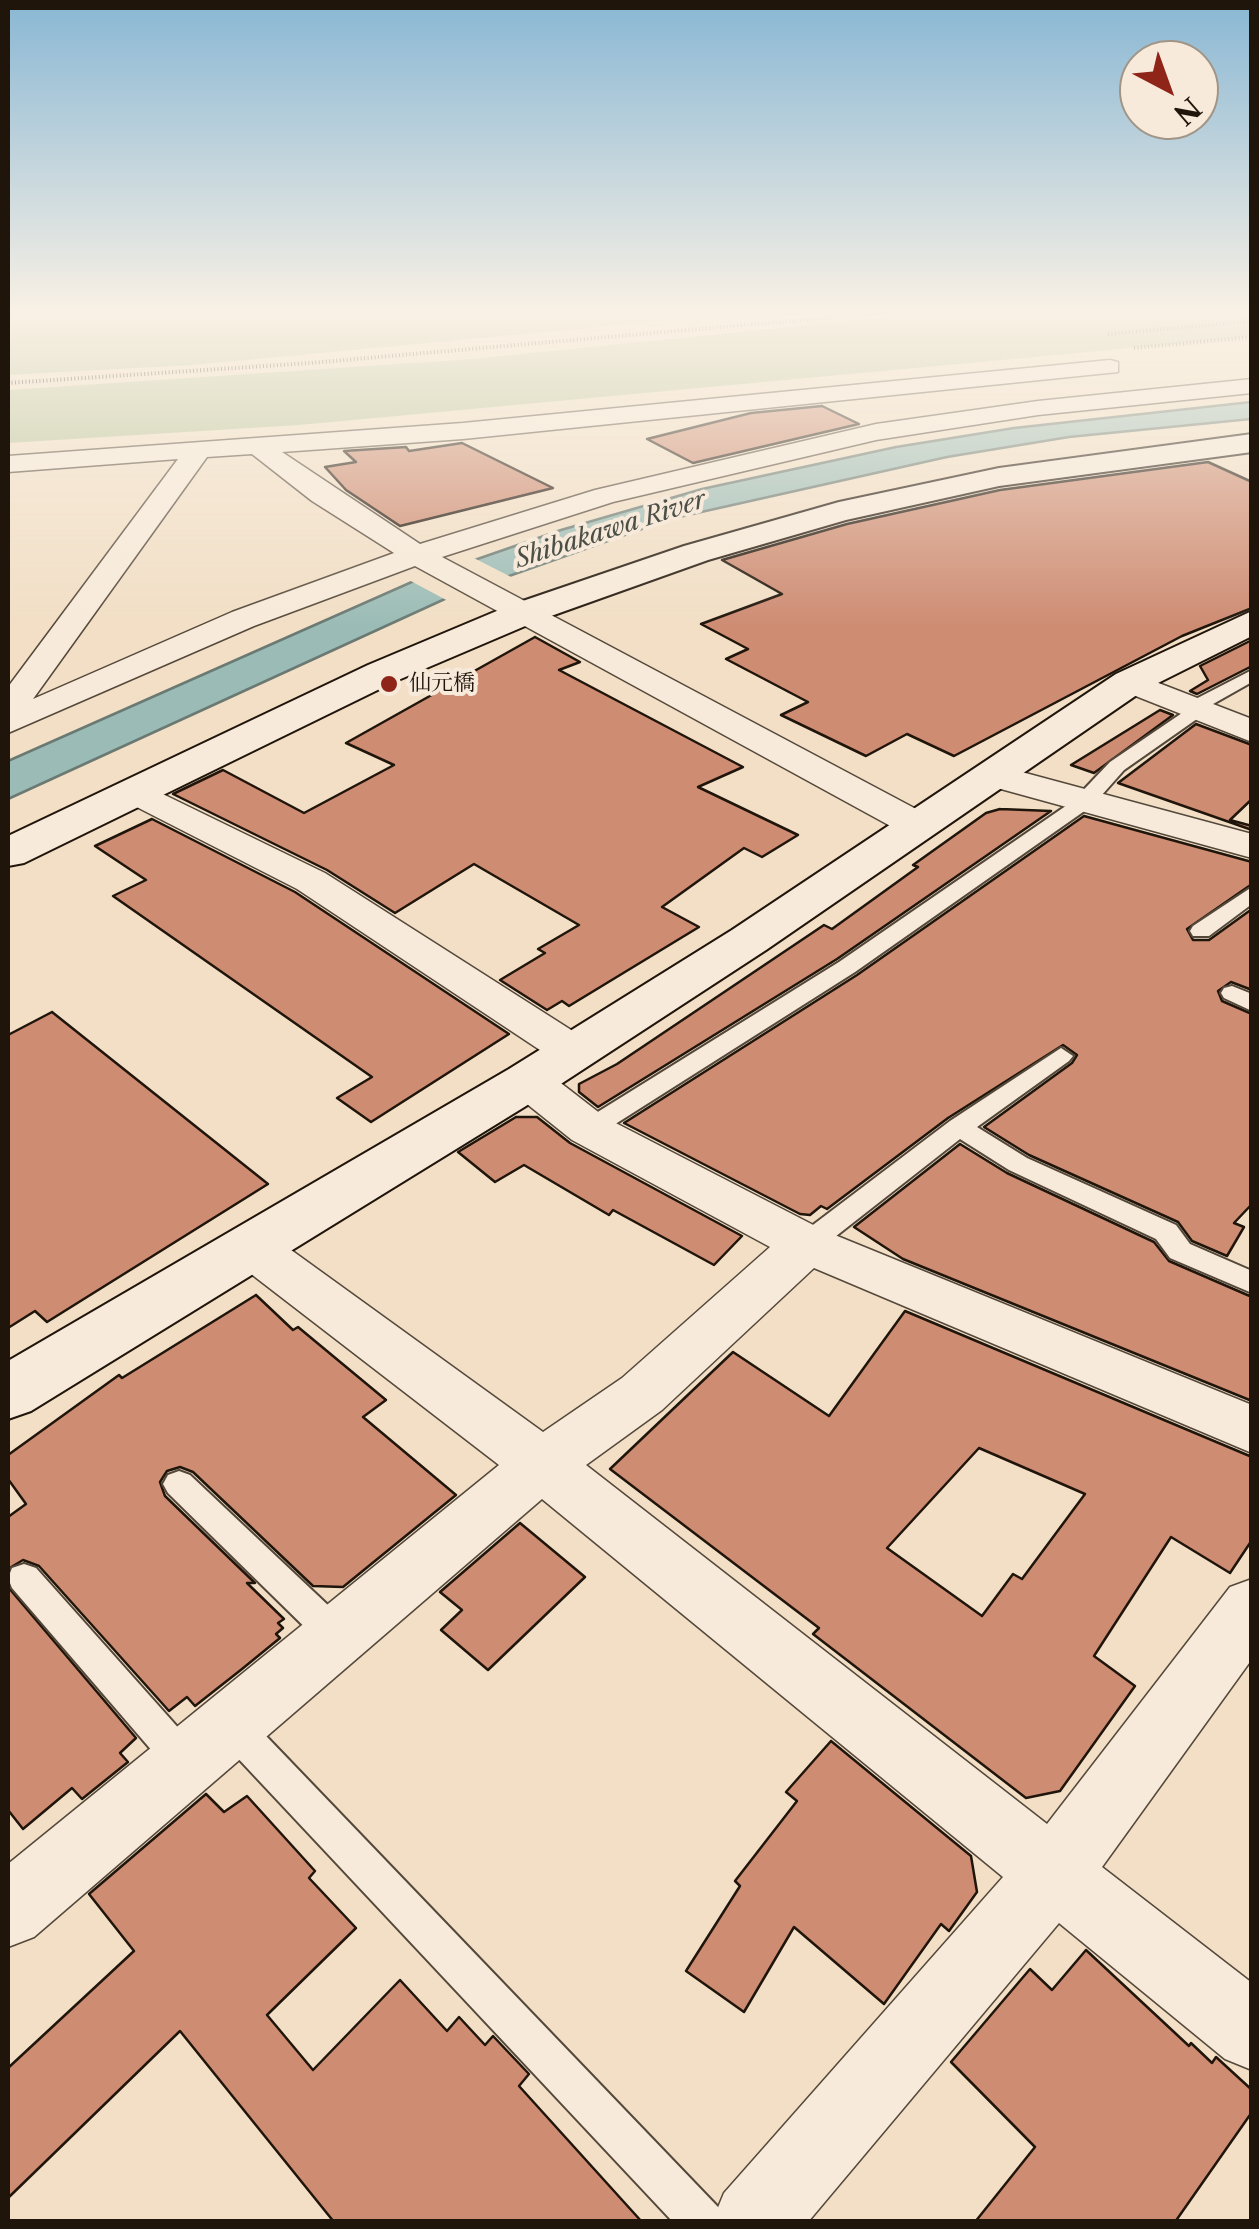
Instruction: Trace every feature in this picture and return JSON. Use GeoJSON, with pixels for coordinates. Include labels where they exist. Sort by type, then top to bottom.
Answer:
{"type":"FeatureCollection","features":[{"type":"Feature","properties":{"kind":"street"},"geometry":{"type":"LineString","coordinates":[[8,464],[262,449],[581,418]]}},
{"type":"Feature","properties":{"kind":"street"},"geometry":{"type":"LineString","coordinates":[[8,723],[244,619],[605,496],[793,448],[971,418]]}},
{"type":"Feature","properties":{"kind":"street"},"geometry":{"type":"LineString","coordinates":[[8,853],[516,608],[839,512],[1066,465],[1252,443]]}},
{"type":"Feature","properties":{"kind":"street"},"geometry":{"type":"LineString","coordinates":[[262,449],[322,495],[422,558],[919,826]]}},
{"type":"Feature","properties":{"kind":"street"},"geometry":{"type":"LineString","coordinates":[[8,710],[196,454]]}},
{"type":"Feature","properties":{"kind":"street"},"geometry":{"type":"LineString","coordinates":[[8,1393],[528,1082],[919,826],[1130,682],[1252,622]]}},
{"type":"Feature","properties":{"kind":"street"},"geometry":{"type":"LineString","coordinates":[[1130,682],[1252,732]]}},
{"type":"Feature","properties":{"kind":"street"},"geometry":{"type":"LineString","coordinates":[[992,775],[1252,846]]}},
{"type":"Feature","properties":{"kind":"street"},"geometry":{"type":"LineString","coordinates":[[134,791],[312,881],[574,1052]]}},
{"type":"Feature","properties":{"kind":"street"},"geometry":{"type":"LineString","coordinates":[[528,1082],[589,1129],[807,1244],[1252,1430]]}},
{"type":"Feature","properties":{"kind":"street"},"geometry":{"type":"LineString","coordinates":[[14,1891],[208,1743],[542,1464],[642,1394],[807,1244]]}},
{"type":"Feature","properties":{"kind":"street"},"geometry":{"type":"LineString","coordinates":[[251,1247],[542,1464],[1252,2032]]}},
{"type":"Feature","properties":{"kind":"street"},"geometry":{"type":"LineString","coordinates":[[753,2222],[1055,1872],[1252,1606]]}},
{"type":"Feature","properties":{"kind":"lane"},"geometry":{"type":"LineString","coordinates":[[589,1129],[847,968],[1084,800],[1116,766],[1195,709],[1252,675]]}},
{"type":"Feature","properties":{"kind":"lane"},"geometry":{"type":"LineString","coordinates":[[1200,931],[1252,893]]}},
{"type":"Feature","properties":{"kind":"lane"},"geometry":{"type":"LineString","coordinates":[[807,1244],[1061,1056]]}},
{"type":"Feature","properties":{"kind":"lane"},"geometry":{"type":"LineString","coordinates":[[959,1128],[1018,1164],[1166,1232],[1180,1251],[1252,1283]]}},
{"type":"Feature","properties":{"kind":"lane"},"geometry":{"type":"LineString","coordinates":[[179,1484],[337,1636]]}},
{"type":"Feature","properties":{"kind":"lane"},"geometry":{"type":"LineString","coordinates":[[24,1578],[208,1743],[703,2222]]}},
{"type":"Feature","properties":{"kind":"green space"},"geometry":{"type":"Polygon","coordinates":[[[8,418],[375,418],[299,425],[8,443],[8,418]]]}},
{"type":"Feature","properties":{"kind":"water","name":"Shibakawa River"},"geometry":{"type":"Polygon","coordinates":[[[1105,418],[1251,418],[1069,437],[947,457],[670,519],[447,598],[8,799],[8,761],[414,581],[561,530],[702,489],[896,447],[1105,418]]]}},
{"type":"Feature","properties":{"kind":"pier"},"geometry":{"type":"Polygon","coordinates":[[[470,556],[515,579],[450,602],[407,579],[470,556]]]}},
{"type":"Feature","properties":{"kind":"building"},"geometry":{"type":"Polygon","coordinates":[[[731,418],[847,418],[859,424],[693,463],[647,439],[731,418]]]}},
{"type":"Feature","properties":{"kind":"building"},"geometry":{"type":"Polygon","coordinates":[[[462,443],[553,488],[400,526],[346,490],[325,467],[356,462],[344,451],[406,447],[409,451],[462,443]]]}},
{"type":"Feature","properties":{"kind":"building"},"geometry":{"type":"Polygon","coordinates":[[[1208,462],[1252,482],[1252,608],[1182,636],[954,756],[907,734],[866,756],[781,715],[808,702],[726,659],[748,649],[701,624],[782,594],[722,560],[847,524],[1000,490],[1208,462]]]}},
{"type":"Feature","properties":{"kind":"building"},"geometry":{"type":"Polygon","coordinates":[[[535,637],[580,662],[559,670],[743,767],[698,787],[798,835],[762,857],[744,848],[662,907],[699,927],[569,1006],[562,1001],[547,1010],[500,980],[545,953],[538,949],[579,925],[474,864],[395,913],[327,870],[173,794],[223,770],[304,813],[394,765],[346,743],[535,637]]]}},
{"type":"Feature","properties":{"kind":"building"},"geometry":{"type":"Polygon","coordinates":[[[1252,640],[1252,666],[1197,694],[1190,691],[1208,680],[1200,666],[1252,640]]]}},
{"type":"Feature","properties":{"kind":"building"},"geometry":{"type":"Polygon","coordinates":[[[1160,710],[1173,715],[1094,773],[1071,765],[1160,710]]]}},
{"type":"Feature","properties":{"kind":"building"},"geometry":{"type":"Polygon","coordinates":[[[1196,724],[1252,745],[1252,799],[1230,820],[1252,826],[1252,830],[1118,783],[1196,724]]]}},
{"type":"Feature","properties":{"kind":"building"},"geometry":{"type":"Polygon","coordinates":[[[1000,809],[1051,811],[837,959],[598,1107],[579,1092],[579,1084],[617,1064],[824,925],[832,929],[918,867],[913,865],[986,813],[1000,809]]]}},
{"type":"Feature","properties":{"kind":"building"},"geometry":{"type":"Polygon","coordinates":[[[1084,816],[1252,862],[1252,884],[1187,929],[1193,940],[1209,940],[1252,909],[1252,990],[1231,982],[1218,991],[1222,1001],[1252,1014],[1252,1204],[1234,1223],[1244,1227],[1227,1256],[1192,1241],[1178,1222],[1029,1155],[984,1127],[1072,1063],[1077,1055],[1063,1045],[948,1118],[827,1209],[821,1206],[810,1215],[800,1214],[624,1123],[857,975],[1084,816]]]}},
{"type":"Feature","properties":{"kind":"building"},"geometry":{"type":"Polygon","coordinates":[[[152,819],[295,892],[509,1034],[371,1122],[337,1098],[372,1077],[113,896],[146,880],[95,846],[152,819]]]}},
{"type":"Feature","properties":{"kind":"building"},"geometry":{"type":"Polygon","coordinates":[[[52,1012],[268,1184],[47,1322],[35,1311],[8,1328],[8,1035],[52,1012]]]}},
{"type":"Feature","properties":{"kind":"building"},"geometry":{"type":"Polygon","coordinates":[[[516,1117],[537,1117],[570,1143],[742,1236],[714,1265],[613,1210],[609,1215],[524,1165],[495,1182],[458,1152],[516,1117]]]}},
{"type":"Feature","properties":{"kind":"building"},"geometry":{"type":"Polygon","coordinates":[[[960,1144],[1007,1173],[1154,1242],[1169,1261],[1252,1297],[1252,1401],[903,1259],[854,1227],[960,1144]]]}},
{"type":"Feature","properties":{"kind":"building"},"geometry":{"type":"Polygon","coordinates":[[[256,1295],[293,1330],[298,1327],[386,1400],[363,1417],[456,1495],[343,1587],[313,1586],[193,1472],[180,1467],[167,1471],[160,1482],[165,1496],[255,1583],[247,1583],[284,1619],[278,1623],[283,1628],[276,1634],[280,1638],[242,1669],[195,1706],[187,1697],[169,1711],[39,1566],[23,1560],[8,1569],[8,1517],[26,1504],[8,1479],[8,1455],[119,1375],[122,1378],[256,1295]]]}},
{"type":"Feature","properties":{"kind":"building"},"geometry":{"type":"Polygon","coordinates":[[[905,1311],[1252,1457],[1252,1540],[1230,1573],[1171,1537],[1094,1656],[1135,1686],[1060,1791],[1026,1798],[813,1634],[819,1628],[610,1469],[733,1352],[829,1416],[905,1311]],[[979,1448],[887,1548],[982,1616],[1013,1574],[1022,1579],[1085,1494],[979,1448]]]}},
{"type":"Feature","properties":{"kind":"building"},"geometry":{"type":"Polygon","coordinates":[[[520,1523],[585,1577],[488,1670],[441,1630],[462,1610],[440,1592],[520,1523]]]}},
{"type":"Feature","properties":{"kind":"building"},"geometry":{"type":"Polygon","coordinates":[[[8,1587],[136,1738],[120,1753],[128,1762],[82,1799],[72,1788],[23,1829],[8,1810],[8,1587]]]}},
{"type":"Feature","properties":{"kind":"building"},"geometry":{"type":"Polygon","coordinates":[[[831,1741],[971,1856],[977,1892],[949,1931],[941,1924],[884,2004],[794,1927],[744,2012],[686,1971],[740,1886],[735,1881],[797,1801],[786,1792],[831,1741]]]}},
{"type":"Feature","properties":{"kind":"building"},"geometry":{"type":"Polygon","coordinates":[[[206,1794],[224,1812],[247,1796],[315,1871],[309,1878],[356,1928],[267,2015],[313,2070],[400,1980],[447,2031],[459,2017],[485,2045],[493,2036],[529,2074],[519,2086],[642,2222],[334,2222],[180,2031],[8,2198],[8,2068],[134,1951],[89,1894],[206,1794]]]}},
{"type":"Feature","properties":{"kind":"building"},"geometry":{"type":"Polygon","coordinates":[[[1086,1950],[1189,2046],[1191,2043],[1212,2063],[1216,2057],[1252,2090],[1252,2112],[1175,2222],[975,2222],[1035,2147],[951,2062],[1030,1969],[1052,1990],[1086,1950]]]}},
{"type":"Feature","properties":{"kind":"place","name":"仙元橋"},"geometry":{"type":"Point","coordinates":[389,684]}}]}
